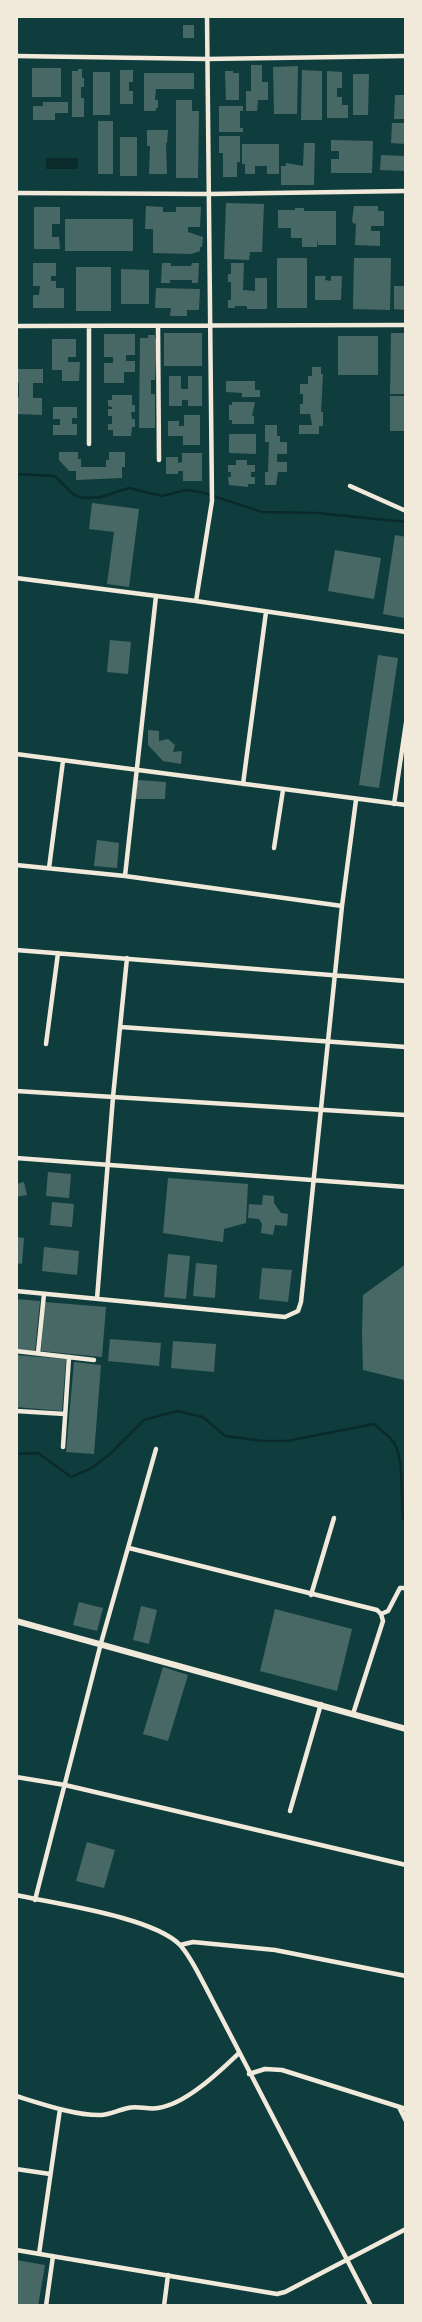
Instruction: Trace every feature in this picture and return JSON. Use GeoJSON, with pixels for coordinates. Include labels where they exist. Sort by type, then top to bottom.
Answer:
{"type":"FeatureCollection","features":[{"type":"Feature","properties":{"kind":"main road"},"geometry":{"type":"LineString","coordinates":[[16,1621],[322,1704],[406,1729]]}},
{"type":"Feature","properties":{"kind":"street"},"geometry":{"type":"LineString","coordinates":[[196,601],[212,502],[212,325],[208,194],[207,16]]}},
{"type":"Feature","properties":{"kind":"street"},"geometry":{"type":"LineString","coordinates":[[16,56],[207,59],[406,56]]}},
{"type":"Feature","properties":{"kind":"street"},"geometry":{"type":"LineString","coordinates":[[16,193],[208,194],[406,191]]}},
{"type":"Feature","properties":{"kind":"street"},"geometry":{"type":"LineString","coordinates":[[16,326],[406,325]]}},
{"type":"Feature","properties":{"kind":"street"},"geometry":{"type":"LineString","coordinates":[[89,326],[89,444]]}},
{"type":"Feature","properties":{"kind":"street"},"geometry":{"type":"LineString","coordinates":[[158,326],[159,460]]}},
{"type":"Feature","properties":{"kind":"street"},"geometry":{"type":"LineString","coordinates":[[350,486],[406,511]]}},
{"type":"Feature","properties":{"kind":"street"},"geometry":{"type":"LineString","coordinates":[[16,578],[196,601],[406,632]]}},
{"type":"Feature","properties":{"kind":"street"},"geometry":{"type":"LineString","coordinates":[[125,876],[135,771],[156,596]]}},
{"type":"Feature","properties":{"kind":"street"},"geometry":{"type":"LineString","coordinates":[[244,784],[266,612]]}},
{"type":"Feature","properties":{"kind":"street"},"geometry":{"type":"LineString","coordinates":[[394,804],[406,723]]}},
{"type":"Feature","properties":{"kind":"street"},"geometry":{"type":"LineString","coordinates":[[16,754],[356,800],[406,805]]}},
{"type":"Feature","properties":{"kind":"street"},"geometry":{"type":"LineString","coordinates":[[49,868],[63,761]]}},
{"type":"Feature","properties":{"kind":"street"},"geometry":{"type":"LineString","coordinates":[[274,848],[283,790]]}},
{"type":"Feature","properties":{"kind":"street"},"geometry":{"type":"LineString","coordinates":[[16,1291],[285,1317],[298,1310],[301,1302],[334,975],[356,800]]}},
{"type":"Feature","properties":{"kind":"street"},"geometry":{"type":"LineString","coordinates":[[16,865],[125,876],[342,906]]}},
{"type":"Feature","properties":{"kind":"street"},"geometry":{"type":"LineString","coordinates":[[16,950],[406,981]]}},
{"type":"Feature","properties":{"kind":"street"},"geometry":{"type":"LineString","coordinates":[[46,1044],[58,953]]}},
{"type":"Feature","properties":{"kind":"street"},"geometry":{"type":"LineString","coordinates":[[97,1299],[126,958]]}},
{"type":"Feature","properties":{"kind":"street"},"geometry":{"type":"LineString","coordinates":[[121,1027],[406,1047]]}},
{"type":"Feature","properties":{"kind":"street"},"geometry":{"type":"LineString","coordinates":[[16,1090],[406,1115]]}},
{"type":"Feature","properties":{"kind":"street"},"geometry":{"type":"LineString","coordinates":[[16,1158],[406,1187]]}},
{"type":"Feature","properties":{"kind":"street"},"geometry":{"type":"LineString","coordinates":[[38,1354],[44,1294]]}},
{"type":"Feature","properties":{"kind":"street"},"geometry":{"type":"LineString","coordinates":[[16,1351],[94,1360]]}},
{"type":"Feature","properties":{"kind":"street"},"geometry":{"type":"LineString","coordinates":[[63,1447],[70,1357]]}},
{"type":"Feature","properties":{"kind":"street"},"geometry":{"type":"LineString","coordinates":[[16,1411],[65,1414]]}},
{"type":"Feature","properties":{"kind":"street"},"geometry":{"type":"LineString","coordinates":[[35,1900],[100,1643],[129,1548],[156,1449]]}},
{"type":"Feature","properties":{"kind":"street"},"geometry":{"type":"LineString","coordinates":[[311,1595],[334,1518]]}},
{"type":"Feature","properties":{"kind":"street"},"geometry":{"type":"LineString","coordinates":[[129,1548],[377,1610],[381,1614],[383,1621],[353,1714]]}},
{"type":"Feature","properties":{"kind":"street"},"geometry":{"type":"LineString","coordinates":[[381,1614],[388,1611],[400,1588],[406,1588]]}},
{"type":"Feature","properties":{"kind":"street"},"geometry":{"type":"LineString","coordinates":[[290,1811],[322,1704]]}},
{"type":"Feature","properties":{"kind":"street"},"geometry":{"type":"LineString","coordinates":[[16,1776],[65,1785],[406,1864]]}},
{"type":"Feature","properties":{"kind":"street"},"geometry":{"type":"LineString","coordinates":[[16,1896],[141,1923],[180,1945],[195,1968],[371,2306]]}},
{"type":"Feature","properties":{"kind":"street"},"geometry":{"type":"LineString","coordinates":[[180,1945],[193,1942],[275,1950],[406,1976]]}},
{"type":"Feature","properties":{"kind":"street"},"geometry":{"type":"LineString","coordinates":[[16,2096],[60,2109],[97,2115],[113,2113],[129,2107],[150,2109],[164,2107],[207,2082],[239,2053]]}},
{"type":"Feature","properties":{"kind":"street"},"geometry":{"type":"LineString","coordinates":[[249,2074],[265,2069],[282,2070],[406,2109]]}},
{"type":"Feature","properties":{"kind":"street"},"geometry":{"type":"LineString","coordinates":[[399,2107],[406,2121]]}},
{"type":"Feature","properties":{"kind":"street"},"geometry":{"type":"LineString","coordinates":[[39,2254],[60,2109]]}},
{"type":"Feature","properties":{"kind":"street"},"geometry":{"type":"LineString","coordinates":[[16,2169],[50,2174]]}},
{"type":"Feature","properties":{"kind":"street"},"geometry":{"type":"LineString","coordinates":[[16,2250],[277,2294],[285,2292],[406,2229]]}},
{"type":"Feature","properties":{"kind":"street"},"geometry":{"type":"LineString","coordinates":[[46,2306],[53,2256]]}},
{"type":"Feature","properties":{"kind":"street"},"geometry":{"type":"LineString","coordinates":[[164,2306],[168,2275]]}},
{"type":"Feature","properties":{"kind":"water"},"geometry":{"type":"Polygon","coordinates":[[[46,158],[78,158],[78,169],[46,169],[46,158]]]}},
{"type":"Feature","properties":{"kind":"building"},"geometry":{"type":"Polygon","coordinates":[[[183,25],[194,25],[194,38],[183,38],[183,25]]]}},
{"type":"Feature","properties":{"kind":"building"},"geometry":{"type":"Polygon","coordinates":[[[251,65],[262,65],[262,82],[268,82],[268,100],[258,100],[257,111],[246,111],[246,91],[251,91],[251,65]]]}},
{"type":"Feature","properties":{"kind":"building"},"geometry":{"type":"Polygon","coordinates":[[[298,66],[297,114],[274,114],[273,67],[298,66]]]}},
{"type":"Feature","properties":{"kind":"building"},"geometry":{"type":"Polygon","coordinates":[[[32,68],[61,68],[61,97],[32,97],[32,68]]]}},
{"type":"Feature","properties":{"kind":"building"},"geometry":{"type":"Polygon","coordinates":[[[78,69],[82,69],[82,78],[84,78],[84,87],[81,87],[81,98],[84,98],[84,117],[72,117],[72,71],[78,71],[78,69]]]}},
{"type":"Feature","properties":{"kind":"building"},"geometry":{"type":"Polygon","coordinates":[[[120,70],[133,70],[133,82],[129,82],[129,91],[133,91],[133,104],[120,104],[120,70]]]}},
{"type":"Feature","properties":{"kind":"building"},"geometry":{"type":"Polygon","coordinates":[[[302,70],[322,71],[322,120],[301,120],[302,70]]]}},
{"type":"Feature","properties":{"kind":"building"},"geometry":{"type":"Polygon","coordinates":[[[225,71],[239,73],[239,100],[226,100],[225,71]]]}},
{"type":"Feature","properties":{"kind":"building"},"geometry":{"type":"Polygon","coordinates":[[[327,71],[342,72],[342,88],[337,88],[337,97],[342,97],[342,105],[348,105],[348,118],[327,118],[327,71]]]}},
{"type":"Feature","properties":{"kind":"building"},"geometry":{"type":"Polygon","coordinates":[[[93,72],[110,72],[110,115],[93,115],[93,72]]]}},
{"type":"Feature","properties":{"kind":"building"},"geometry":{"type":"Polygon","coordinates":[[[144,73],[194,73],[194,89],[156,89],[155,100],[158,100],[158,108],[156,108],[156,111],[144,111],[144,73]]]}},
{"type":"Feature","properties":{"kind":"building"},"geometry":{"type":"Polygon","coordinates":[[[353,74],[369,74],[368,115],[353,115],[353,74]]]}},
{"type":"Feature","properties":{"kind":"building"},"geometry":{"type":"Polygon","coordinates":[[[395,95],[406,95],[406,119],[394,119],[395,95]]]}},
{"type":"Feature","properties":{"kind":"building"},"geometry":{"type":"Polygon","coordinates":[[[176,100],[192,100],[192,111],[199,111],[198,178],[176,178],[176,100]]]}},
{"type":"Feature","properties":{"kind":"building"},"geometry":{"type":"Polygon","coordinates":[[[43,102],[68,102],[68,113],[55,113],[55,120],[33,120],[33,106],[43,106],[43,102]]]}},
{"type":"Feature","properties":{"kind":"building"},"geometry":{"type":"Polygon","coordinates":[[[219,106],[243,106],[243,111],[240,111],[240,128],[243,128],[243,132],[219,132],[219,106]]]}},
{"type":"Feature","properties":{"kind":"building"},"geometry":{"type":"Polygon","coordinates":[[[98,121],[113,121],[113,174],[98,174],[98,121]]]}},
{"type":"Feature","properties":{"kind":"building"},"geometry":{"type":"Polygon","coordinates":[[[392,123],[406,123],[406,144],[391,143],[392,123]]]}},
{"type":"Feature","properties":{"kind":"building"},"geometry":{"type":"Polygon","coordinates":[[[147,130],[168,130],[166,143],[167,174],[149,174],[150,146],[147,146],[147,130]]]}},
{"type":"Feature","properties":{"kind":"building"},"geometry":{"type":"Polygon","coordinates":[[[219,136],[240,136],[240,162],[237,162],[237,177],[223,177],[223,153],[219,153],[219,136]]]}},
{"type":"Feature","properties":{"kind":"building"},"geometry":{"type":"Polygon","coordinates":[[[120,137],[137,137],[137,176],[120,176],[120,137]]]}},
{"type":"Feature","properties":{"kind":"building"},"geometry":{"type":"Polygon","coordinates":[[[331,140],[373,141],[372,173],[331,173],[331,159],[339,159],[339,151],[331,151],[331,140]]]}},
{"type":"Feature","properties":{"kind":"building"},"geometry":{"type":"Polygon","coordinates":[[[304,143],[315,143],[314,185],[281,185],[281,166],[286,166],[286,163],[303,166],[304,143]]]}},
{"type":"Feature","properties":{"kind":"building"},"geometry":{"type":"Polygon","coordinates":[[[242,144],[279,144],[279,174],[267,174],[267,166],[255,166],[255,174],[245,174],[245,164],[242,164],[242,144]]]}},
{"type":"Feature","properties":{"kind":"building"},"geometry":{"type":"Polygon","coordinates":[[[381,155],[406,156],[406,171],[380,170],[381,155]]]}},
{"type":"Feature","properties":{"kind":"building"},"geometry":{"type":"Polygon","coordinates":[[[226,203],[264,204],[262,252],[250,252],[249,260],[224,259],[226,203]]]}},
{"type":"Feature","properties":{"kind":"building"},"geometry":{"type":"Polygon","coordinates":[[[146,206],[163,207],[163,212],[176,212],[176,207],[201,207],[200,227],[188,227],[188,232],[203,237],[200,251],[191,254],[153,253],[153,229],[145,229],[146,206]]]}},
{"type":"Feature","properties":{"kind":"building"},"geometry":{"type":"Polygon","coordinates":[[[354,206],[378,206],[378,211],[384,211],[384,226],[371,226],[371,231],[380,231],[380,246],[355,245],[356,223],[354,224],[352,221],[354,206]]]}},
{"type":"Feature","properties":{"kind":"building"},"geometry":{"type":"Polygon","coordinates":[[[34,207],[60,207],[60,224],[52,224],[52,237],[59,237],[60,249],[34,249],[34,207]]]}},
{"type":"Feature","properties":{"kind":"building"},"geometry":{"type":"Polygon","coordinates":[[[295,208],[304,208],[304,211],[336,211],[336,245],[318,245],[318,237],[317,247],[302,247],[302,238],[291,238],[291,228],[278,228],[278,210],[295,210],[295,208]]]}},
{"type":"Feature","properties":{"kind":"building"},"geometry":{"type":"Polygon","coordinates":[[[65,219],[133,219],[133,251],[65,251],[65,219]]]}},
{"type":"Feature","properties":{"kind":"building"},"geometry":{"type":"Polygon","coordinates":[[[277,258],[307,258],[307,308],[277,308],[277,258]]]}},
{"type":"Feature","properties":{"kind":"building"},"geometry":{"type":"Polygon","coordinates":[[[354,258],[391,258],[390,310],[353,309],[354,258]]]}},
{"type":"Feature","properties":{"kind":"building"},"geometry":{"type":"Polygon","coordinates":[[[33,263],[56,263],[56,276],[51,276],[51,281],[56,281],[56,288],[64,288],[64,308],[33,308],[33,295],[39,295],[40,286],[33,286],[33,263]]]}},
{"type":"Feature","properties":{"kind":"building"},"geometry":{"type":"Polygon","coordinates":[[[162,263],[171,263],[171,266],[191,266],[192,263],[199,263],[198,283],[192,283],[192,280],[170,280],[170,283],[161,283],[162,263]]]}},
{"type":"Feature","properties":{"kind":"building"},"geometry":{"type":"Polygon","coordinates":[[[231,263],[244,263],[243,290],[255,291],[255,278],[267,278],[267,309],[247,309],[247,306],[228,308],[228,300],[231,300],[231,282],[228,282],[228,274],[231,274],[231,263]]]}},
{"type":"Feature","properties":{"kind":"building"},"geometry":{"type":"Polygon","coordinates":[[[76,267],[111,267],[111,311],[76,311],[76,267]]]}},
{"type":"Feature","properties":{"kind":"building"},"geometry":{"type":"Polygon","coordinates":[[[121,269],[149,270],[149,304],[121,304],[121,269]]]}},
{"type":"Feature","properties":{"kind":"building"},"geometry":{"type":"Polygon","coordinates":[[[315,276],[326,276],[325,280],[331,281],[331,276],[342,276],[341,300],[315,300],[315,276]]]}},
{"type":"Feature","properties":{"kind":"building"},"geometry":{"type":"Polygon","coordinates":[[[394,286],[406,286],[406,310],[394,309],[394,286]]]}},
{"type":"Feature","properties":{"kind":"building"},"geometry":{"type":"Polygon","coordinates":[[[156,288],[200,289],[199,310],[187,310],[187,316],[170,316],[171,308],[155,308],[156,288]]]}},
{"type":"Feature","properties":{"kind":"building"},"geometry":{"type":"Polygon","coordinates":[[[164,333],[202,333],[202,366],[164,366],[164,333]]]}},
{"type":"Feature","properties":{"kind":"building"},"geometry":{"type":"Polygon","coordinates":[[[391,333],[406,333],[406,394],[390,394],[391,333]]]}},
{"type":"Feature","properties":{"kind":"building"},"geometry":{"type":"Polygon","coordinates":[[[104,334],[135,334],[135,355],[126,355],[126,361],[135,361],[135,372],[124,372],[124,383],[104,383],[104,363],[113,363],[113,357],[104,357],[104,334]]]}},
{"type":"Feature","properties":{"kind":"building"},"geometry":{"type":"Polygon","coordinates":[[[148,335],[155,335],[155,339],[157,339],[155,380],[151,380],[151,394],[155,394],[155,428],[139,428],[140,338],[148,338],[148,335]]]}},
{"type":"Feature","properties":{"kind":"building"},"geometry":{"type":"Polygon","coordinates":[[[338,336],[378,336],[378,375],[338,375],[338,336]]]}},
{"type":"Feature","properties":{"kind":"building"},"geometry":{"type":"Polygon","coordinates":[[[52,339],[76,339],[76,357],[68,357],[68,362],[80,362],[79,381],[62,381],[62,370],[52,370],[52,339]]]}},
{"type":"Feature","properties":{"kind":"building"},"geometry":{"type":"Polygon","coordinates":[[[312,367],[321,367],[321,374],[323,374],[321,412],[323,412],[323,426],[319,426],[319,434],[299,434],[299,425],[312,425],[310,414],[300,414],[303,394],[300,394],[300,384],[308,384],[308,376],[312,376],[312,367]]]}},
{"type":"Feature","properties":{"kind":"building"},"geometry":{"type":"Polygon","coordinates":[[[16,369],[43,369],[43,383],[33,383],[33,398],[42,398],[42,415],[16,414],[16,397],[19,397],[19,383],[16,383],[16,369]]]}},
{"type":"Feature","properties":{"kind":"building"},"geometry":{"type":"Polygon","coordinates":[[[169,376],[181,376],[181,389],[188,389],[188,376],[202,376],[202,406],[188,406],[188,400],[182,400],[182,406],[169,406],[169,376]]]}},
{"type":"Feature","properties":{"kind":"building"},"geometry":{"type":"Polygon","coordinates":[[[226,381],[255,381],[255,390],[260,390],[260,397],[242,397],[242,393],[226,392],[226,381]]]}},
{"type":"Feature","properties":{"kind":"building"},"geometry":{"type":"Polygon","coordinates":[[[112,395],[132,395],[132,405],[135,405],[135,412],[131,412],[132,419],[135,419],[135,427],[132,427],[131,436],[113,436],[113,430],[108,430],[108,424],[112,424],[112,416],[108,416],[108,409],[112,409],[112,407],[108,406],[108,400],[112,400],[112,395]]]}},
{"type":"Feature","properties":{"kind":"building"},"geometry":{"type":"Polygon","coordinates":[[[390,396],[406,396],[406,431],[390,431],[390,396]]]}},
{"type":"Feature","properties":{"kind":"building"},"geometry":{"type":"Polygon","coordinates":[[[232,402],[255,402],[252,416],[254,416],[254,424],[232,424],[232,420],[229,420],[229,405],[232,405],[232,402]]]}},
{"type":"Feature","properties":{"kind":"building"},"geometry":{"type":"Polygon","coordinates":[[[53,407],[77,407],[77,418],[72,418],[72,424],[77,424],[77,435],[53,435],[53,425],[60,425],[60,419],[53,419],[53,407]]]}},
{"type":"Feature","properties":{"kind":"building"},"geometry":{"type":"Polygon","coordinates":[[[184,415],[200,415],[200,445],[183,445],[183,436],[168,436],[168,421],[179,421],[179,426],[184,426],[184,415]]]}},
{"type":"Feature","properties":{"kind":"building"},"geometry":{"type":"Polygon","coordinates":[[[265,425],[277,425],[277,436],[280,436],[280,442],[287,442],[287,454],[277,454],[277,462],[287,462],[287,472],[278,472],[276,485],[265,485],[265,472],[268,472],[269,442],[265,442],[265,425]]]}},
{"type":"Feature","properties":{"kind":"building"},"geometry":{"type":"Polygon","coordinates":[[[229,434],[256,434],[256,454],[229,453],[229,434]]]}},
{"type":"Feature","properties":{"kind":"building"},"geometry":{"type":"Polygon","coordinates":[[[59,452],[78,452],[78,459],[81,459],[81,467],[106,467],[106,460],[109,460],[109,452],[125,452],[125,467],[122,467],[122,478],[76,480],[76,471],[69,471],[59,460],[59,452]]]}},
{"type":"Feature","properties":{"kind":"building"},"geometry":{"type":"Polygon","coordinates":[[[182,453],[202,453],[202,481],[183,481],[183,471],[178,471],[178,474],[166,474],[166,457],[178,457],[178,463],[182,462],[182,453]]]}},
{"type":"Feature","properties":{"kind":"building"},"geometry":{"type":"Polygon","coordinates":[[[236,460],[247,460],[247,465],[255,465],[255,472],[251,472],[251,477],[255,477],[255,484],[248,484],[248,487],[229,485],[228,477],[231,477],[231,472],[228,472],[228,465],[236,465],[236,460]]]}},
{"type":"Feature","properties":{"kind":"building"},"geometry":{"type":"Polygon","coordinates":[[[92,503],[139,509],[129,587],[107,584],[114,532],[89,529],[92,503]]]}},
{"type":"Feature","properties":{"kind":"building"},"geometry":{"type":"Polygon","coordinates":[[[395,535],[406,537],[406,604],[404,618],[383,614],[395,535]]]}},
{"type":"Feature","properties":{"kind":"building"},"geometry":{"type":"Polygon","coordinates":[[[335,550],[381,558],[374,599],[328,591],[335,550]]]}},
{"type":"Feature","properties":{"kind":"building"},"geometry":{"type":"Polygon","coordinates":[[[110,640],[131,642],[128,674],[107,672],[110,640]]]}},
{"type":"Feature","properties":{"kind":"building"},"geometry":{"type":"Polygon","coordinates":[[[378,655],[398,658],[379,788],[359,785],[378,655]]]}},
{"type":"Feature","properties":{"kind":"building"},"geometry":{"type":"Polygon","coordinates":[[[148,730],[159,731],[159,741],[168,739],[175,745],[173,752],[182,751],[181,764],[163,761],[148,745],[148,730]]]}},
{"type":"Feature","properties":{"kind":"building"},"geometry":{"type":"Polygon","coordinates":[[[137,780],[166,782],[165,799],[135,799],[137,780]]]}},
{"type":"Feature","properties":{"kind":"building"},"geometry":{"type":"Polygon","coordinates":[[[97,840],[119,843],[117,868],[94,866],[97,840]]]}},
{"type":"Feature","properties":{"kind":"building"},"geometry":{"type":"Polygon","coordinates":[[[48,1172],[71,1174],[69,1198],[46,1196],[48,1172]]]}},
{"type":"Feature","properties":{"kind":"building"},"geometry":{"type":"Polygon","coordinates":[[[168,1178],[248,1184],[246,1223],[224,1229],[223,1242],[163,1233],[168,1178]]]}},
{"type":"Feature","properties":{"kind":"building"},"geometry":{"type":"Polygon","coordinates":[[[24,1182],[27,1195],[16,1197],[16,1184],[24,1182]]]}},
{"type":"Feature","properties":{"kind":"building"},"geometry":{"type":"Polygon","coordinates":[[[263,1195],[274,1196],[274,1203],[281,1213],[288,1214],[287,1226],[275,1225],[273,1235],[261,1233],[262,1224],[259,1219],[248,1218],[249,1204],[262,1205],[263,1195]]]}},
{"type":"Feature","properties":{"kind":"building"},"geometry":{"type":"Polygon","coordinates":[[[52,1202],[74,1204],[72,1227],[50,1225],[52,1202]]]}},
{"type":"Feature","properties":{"kind":"building"},"geometry":{"type":"Polygon","coordinates":[[[16,1237],[24,1238],[22,1264],[16,1263],[16,1237]]]}},
{"type":"Feature","properties":{"kind":"building"},"geometry":{"type":"Polygon","coordinates":[[[44,1247],[79,1251],[77,1275],[42,1271],[44,1247]]]}},
{"type":"Feature","properties":{"kind":"building"},"geometry":{"type":"Polygon","coordinates":[[[168,1254],[190,1256],[186,1299],[164,1297],[168,1254]]]}},
{"type":"Feature","properties":{"kind":"building"},"geometry":{"type":"Polygon","coordinates":[[[196,1263],[217,1265],[215,1298],[193,1296],[196,1263]]]}},
{"type":"Feature","properties":{"kind":"building"},"geometry":{"type":"Polygon","coordinates":[[[406,1264],[406,1379],[404,1380],[363,1370],[362,1333],[363,1295],[406,1264]]]}},
{"type":"Feature","properties":{"kind":"building"},"geometry":{"type":"Polygon","coordinates":[[[262,1268],[292,1270],[288,1302],[259,1299],[262,1268]]]}},
{"type":"Feature","properties":{"kind":"building"},"geometry":{"type":"Polygon","coordinates":[[[16,1299],[40,1301],[35,1351],[16,1349],[16,1299]]]}},
{"type":"Feature","properties":{"kind":"building"},"geometry":{"type":"Polygon","coordinates":[[[45,1302],[106,1307],[102,1357],[41,1351],[45,1302]]]}},
{"type":"Feature","properties":{"kind":"building"},"geometry":{"type":"Polygon","coordinates":[[[110,1339],[161,1343],[159,1366],[108,1361],[110,1339]]]}},
{"type":"Feature","properties":{"kind":"building"},"geometry":{"type":"Polygon","coordinates":[[[173,1341],[216,1344],[214,1372],[171,1368],[173,1341]]]}},
{"type":"Feature","properties":{"kind":"building"},"geometry":{"type":"Polygon","coordinates":[[[16,1355],[66,1359],[62,1411],[16,1407],[16,1355]]]}},
{"type":"Feature","properties":{"kind":"building"},"geometry":{"type":"Polygon","coordinates":[[[74,1362],[101,1365],[94,1454],[66,1452],[74,1362]]]}},
{"type":"Feature","properties":{"kind":"building"},"geometry":{"type":"Polygon","coordinates":[[[79,1602],[103,1608],[97,1631],[73,1625],[79,1602]]]}},
{"type":"Feature","properties":{"kind":"building"},"geometry":{"type":"Polygon","coordinates":[[[141,1606],[157,1610],[149,1644],[133,1640],[141,1606]]]}},
{"type":"Feature","properties":{"kind":"building"},"geometry":{"type":"Polygon","coordinates":[[[275,1609],[352,1629],[337,1691],[260,1671],[275,1609]]]}},
{"type":"Feature","properties":{"kind":"building"},"geometry":{"type":"Polygon","coordinates":[[[163,1667],[188,1675],[168,1741],[143,1734],[163,1667]]]}},
{"type":"Feature","properties":{"kind":"building"},"geometry":{"type":"Polygon","coordinates":[[[87,1842],[115,1850],[104,1888],[76,1881],[87,1842]]]}},
{"type":"Feature","properties":{"kind":"building"},"geometry":{"type":"Polygon","coordinates":[[[16,2260],[45,2265],[38,2306],[16,2306],[16,2260]]]}},
{"type":"Feature","properties":{"kind":"waterway"},"geometry":{"type":"LineString","coordinates":[[16,474],[55,476],[74,495],[82,498],[101,497],[129,488],[162,496],[186,490],[201,492],[262,512],[317,513],[406,522]]}},
{"type":"Feature","properties":{"kind":"waterway"},"geometry":{"type":"LineString","coordinates":[[16,1454],[38,1453],[71,1477],[90,1469],[109,1455],[144,1420],[177,1411],[203,1417],[225,1436],[263,1441],[287,1441],[374,1424],[392,1440],[400,1460],[402,1510],[403,1519],[406,1521]]}}]}
